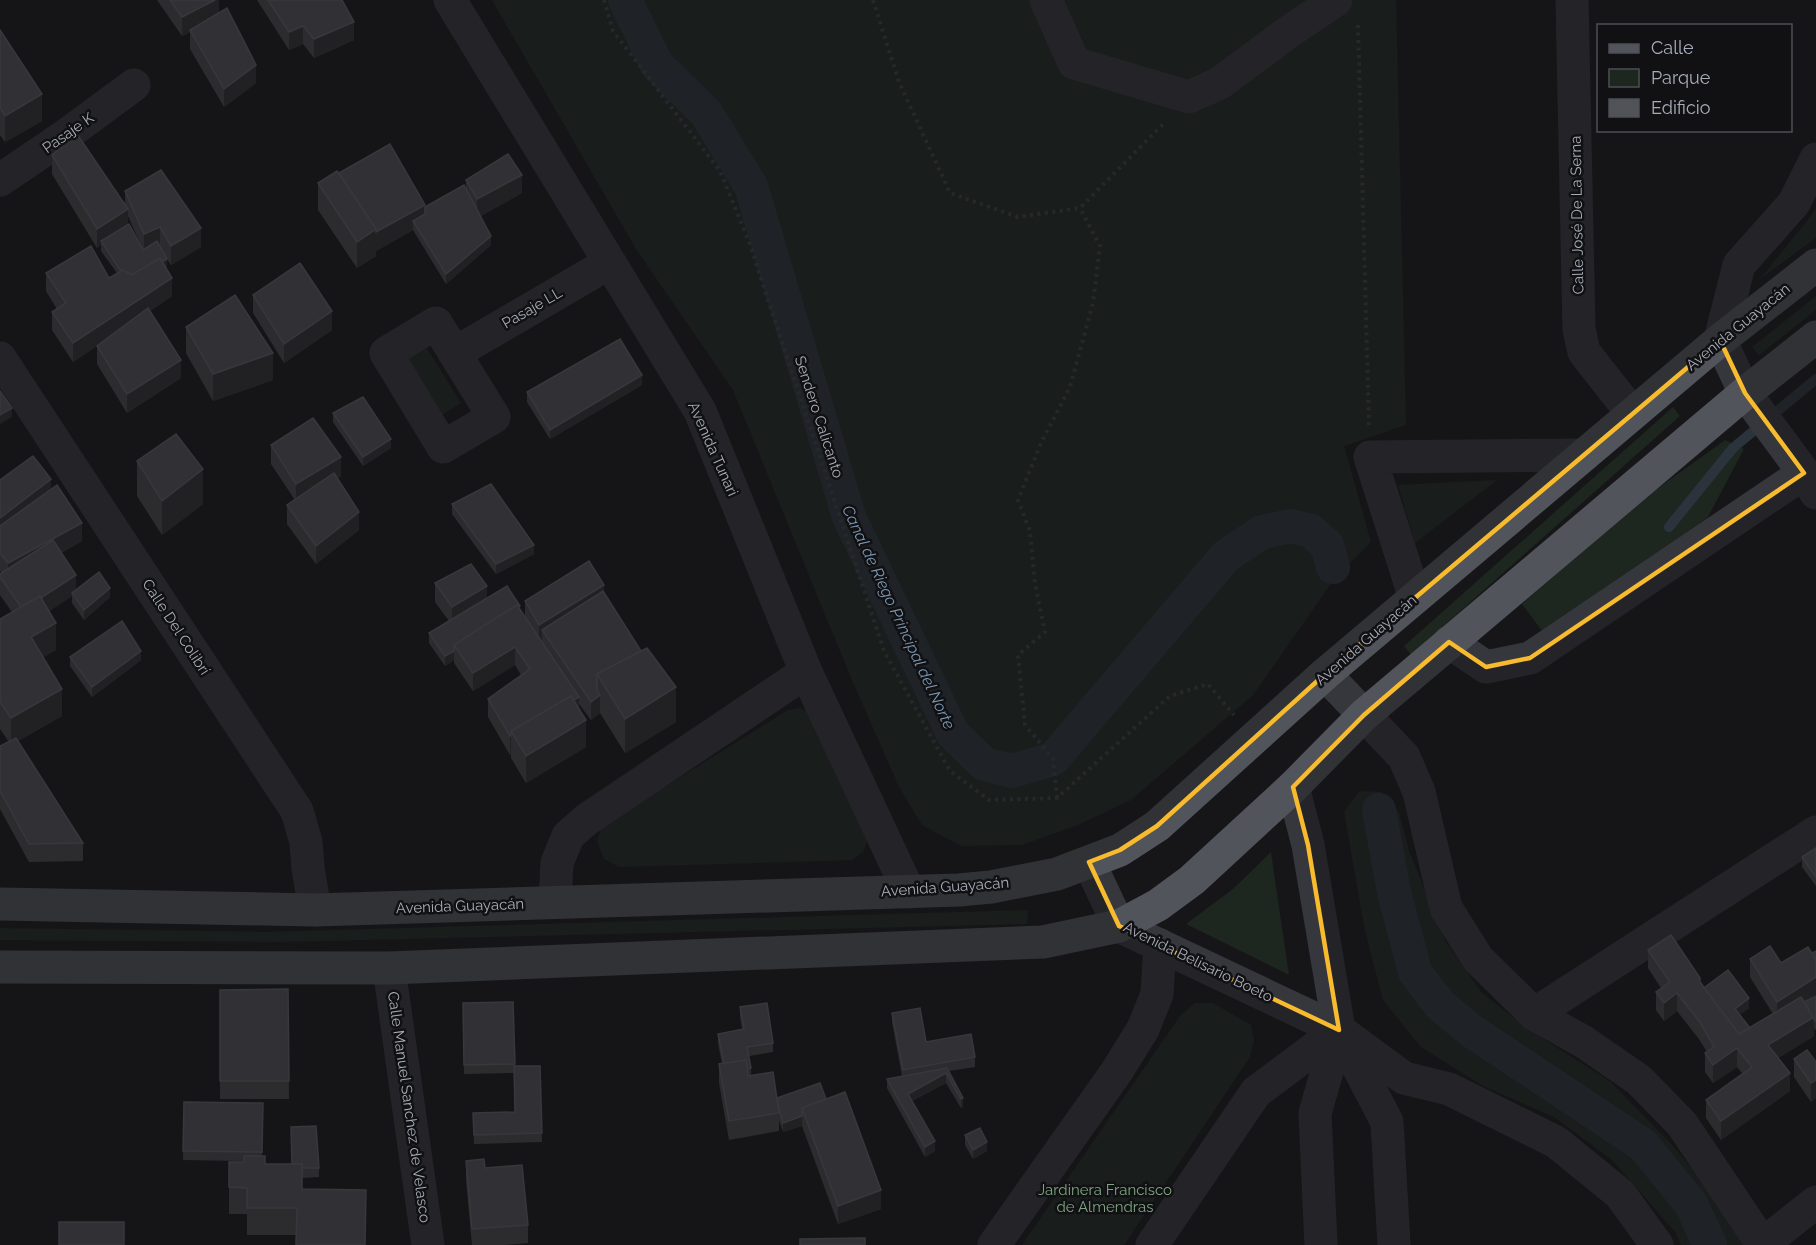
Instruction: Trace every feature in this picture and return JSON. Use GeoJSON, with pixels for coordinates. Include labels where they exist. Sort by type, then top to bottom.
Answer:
{"type":"FeatureCollection","features":[{"type":"Feature","properties":{"kind":"main road","name":"Avenida Guayacán"},"geometry":{"type":"LineString","coordinates":[[0,904],[315,910],[909,892],[991,887],[1057,874],[1120,850],[1157,826],[1325,674],[1632,413],[1816,265]]}},
{"type":"Feature","properties":{"kind":"main road"},"geometry":{"type":"LineString","coordinates":[[0,967],[389,968],[1043,942],[1119,926],[1158,905],[1192,880],[1293,787],[1364,715],[1746,393],[1816,338]]}},
{"type":"Feature","properties":{"kind":"street","name":"Avenida Tunari"},"geometry":{"type":"LineString","coordinates":[[450,0],[700,411],[806,672],[909,892]]}},
{"type":"Feature","properties":{"kind":"street"},"geometry":{"type":"LineString","coordinates":[[1046,0],[1074,63],[1189,98],[1220,83],[1290,31],[1347,12]]}},
{"type":"Feature","properties":{"kind":"street","name":"Calle José De La Serna"},"geometry":{"type":"LineString","coordinates":[[1572,0],[1579,329],[1584,352],[1632,413]]}},
{"type":"Feature","properties":{"kind":"street","name":"Pasaje K"},"geometry":{"type":"LineString","coordinates":[[0,180],[134,85]]}},
{"type":"Feature","properties":{"kind":"street"},"geometry":{"type":"LineString","coordinates":[[1449,642],[1486,667],[1530,658],[1810,483],[1746,393],[1720,340],[1739,265],[1794,202],[1816,159]]}},
{"type":"Feature","properties":{"kind":"street","name":"Pasaje LL"},"geometry":{"type":"LineString","coordinates":[[455,353],[609,263]]}},
{"type":"Feature","properties":{"kind":"street","name":"Calle Del Colibrí"},"geometry":{"type":"LineString","coordinates":[[0,358],[297,811],[306,842],[315,910]]}},
{"type":"Feature","properties":{"kind":"street"},"geometry":{"type":"LineString","coordinates":[[1415,598],[1370,457],[1584,454]]}},
{"type":"Feature","properties":{"kind":"street"},"geometry":{"type":"LineString","coordinates":[[555,902],[558,863],[568,836],[586,819],[806,672]]}},
{"type":"Feature","properties":{"kind":"street"},"geometry":{"type":"LineString","coordinates":[[1325,674],[1404,757],[1419,792],[1446,908],[1478,959],[1534,1014],[1584,1042],[1639,1080],[1682,1124],[1763,1244],[1810,1211]]}},
{"type":"Feature","properties":{"kind":"street"},"geometry":{"type":"LineString","coordinates":[[1293,787],[1308,845],[1339,1030],[1387,1122],[1394,1245]]}},
{"type":"Feature","properties":{"kind":"street"},"geometry":{"type":"LineString","coordinates":[[1534,1014],[1816,832]]}},
{"type":"Feature","properties":{"kind":"street","name":"Avenida Belisario Boeto"},"geometry":{"type":"LineString","coordinates":[[1089,862],[1119,926],[1339,1030],[1404,1078],[1449,1089],[1556,1142],[1620,1194],[1658,1245]]}},
{"type":"Feature","properties":{"kind":"street"},"geometry":{"type":"LineString","coordinates":[[994,1245],[1117,1071],[1143,1029],[1157,994],[1160,945]]}},
{"type":"Feature","properties":{"kind":"street","name":"Calle Manuel Sanchez de Velasco"},"geometry":{"type":"LineString","coordinates":[[389,968],[428,1245]]}},
{"type":"Feature","properties":{"kind":"street"},"geometry":{"type":"LineString","coordinates":[[1152,1245],[1256,1092],[1339,1030]]}},
{"type":"Feature","properties":{"kind":"street"},"geometry":{"type":"LineString","coordinates":[[1321,1245],[1315,1113],[1339,1030]]}},
{"type":"Feature","properties":{"kind":"path","name":"Sendero Calicanto"},"geometry":{"type":"LineString","coordinates":[[604,0],[613,31],[720,171],[749,242],[884,651],[950,771],[989,800],[1057,798]]}},
{"type":"Feature","properties":{"kind":"path"},"geometry":{"type":"LineString","coordinates":[[873,0],[899,82],[950,193],[1018,217],[1080,208],[1189,98]]}},
{"type":"Feature","properties":{"kind":"path"},"geometry":{"type":"LineString","coordinates":[[1347,12],[1370,457]]}},
{"type":"Feature","properties":{"kind":"path"},"geometry":{"type":"LineString","coordinates":[[1057,798],[1053,759],[1025,724],[1018,655],[1045,632],[1035,584],[1030,531],[1018,500],[1041,443],[1071,387],[1093,303],[1100,246],[1080,208]]}},
{"type":"Feature","properties":{"kind":"path"},"geometry":{"type":"LineString","coordinates":[[1057,798],[1170,696],[1208,684],[1254,739]]}},
{"type":"Feature","properties":{"kind":"highlighted area"},"geometry":{"type":"Polygon","coordinates":[[[1720,340],[1745,393],[1804,473],[1530,658],[1486,667],[1449,642],[1364,715],[1293,787],[1308,845],[1339,1030],[1119,926],[1089,862],[1120,850],[1157,826],[1325,674],[1720,340]]]}},
{"type":"Feature","properties":{"kind":"green space"},"geometry":{"type":"Polygon","coordinates":[[[492,0],[1396,0],[1406,425],[1344,446],[1371,542],[1335,578],[1253,695],[1131,800],[1078,825],[1022,845],[961,846],[922,825],[899,787],[849,673],[733,390],[636,249],[492,0]]]}},
{"type":"Feature","properties":{"kind":"green space"},"geometry":{"type":"Polygon","coordinates":[[[1816,208],[1816,238],[1761,278],[1810,217],[1816,208]]]}},
{"type":"Feature","properties":{"kind":"green space"},"geometry":{"type":"Polygon","coordinates":[[[1816,296],[1816,310],[1759,355],[1752,347],[1816,296]]]}},
{"type":"Feature","properties":{"kind":"green space"},"geometry":{"type":"Polygon","coordinates":[[[426,347],[461,403],[440,416],[405,360],[426,347]]]}},
{"type":"Feature","properties":{"kind":"green space"},"geometry":{"type":"Polygon","coordinates":[[[1673,407],[1680,416],[1411,655],[1404,646],[1673,407]]]}},
{"type":"Feature","properties":{"kind":"green space"},"geometry":{"type":"Polygon","coordinates":[[[1725,440],[1744,449],[1708,517],[1672,549],[1542,631],[1522,604],[1643,499],[1725,440]]]}},
{"type":"Feature","properties":{"kind":"green space"},"geometry":{"type":"Polygon","coordinates":[[[1497,480],[1415,543],[1398,485],[1497,480]]]}},
{"type":"Feature","properties":{"kind":"green space"},"geometry":{"type":"Polygon","coordinates":[[[800,708],[810,713],[868,839],[863,852],[852,860],[619,867],[604,859],[597,841],[602,826],[788,710],[800,708]]]}},
{"type":"Feature","properties":{"kind":"green space"},"geometry":{"type":"Polygon","coordinates":[[[1360,791],[1381,792],[1399,812],[1409,851],[1446,942],[1482,993],[1528,1029],[1611,1082],[1673,1146],[1722,1204],[1743,1245],[1681,1245],[1676,1233],[1612,1160],[1554,1117],[1483,1086],[1421,1047],[1383,1000],[1365,931],[1344,812],[1360,791]]]}},
{"type":"Feature","properties":{"kind":"green space"},"geometry":{"type":"Polygon","coordinates":[[[1271,852],[1289,975],[1186,924],[1233,889],[1271,852]]]}},
{"type":"Feature","properties":{"kind":"green space"},"geometry":{"type":"Polygon","coordinates":[[[1028,910],[1027,924],[279,942],[0,940],[0,928],[266,932],[1028,910]]]}},
{"type":"Feature","properties":{"kind":"green space","name":"Jardinera Francisco de Almendras"},"geometry":{"type":"Polygon","coordinates":[[[1195,1003],[1213,1003],[1251,1025],[1254,1040],[1250,1057],[1124,1245],[1022,1245],[1180,1016],[1195,1003]]]}},
{"type":"Feature","properties":{"kind":"building"},"geometry":{"type":"Polygon","coordinates":[[[170,0],[215,0],[182,17],[170,0]]]}},
{"type":"Feature","properties":{"kind":"building"},"geometry":{"type":"Polygon","coordinates":[[[268,0],[342,0],[354,22],[314,39],[303,26],[289,32],[268,0]]]}},
{"type":"Feature","properties":{"kind":"building"},"geometry":{"type":"Polygon","coordinates":[[[227,8],[256,65],[224,89],[190,30],[227,8]]]}},
{"type":"Feature","properties":{"kind":"building"},"geometry":{"type":"Polygon","coordinates":[[[0,30],[42,94],[5,116],[0,108],[0,30]]]}},
{"type":"Feature","properties":{"kind":"building"},"geometry":{"type":"Polygon","coordinates":[[[77,134],[128,209],[97,229],[52,155],[77,134]]]}},
{"type":"Feature","properties":{"kind":"building"},"geometry":{"type":"Polygon","coordinates":[[[390,144],[425,205],[376,232],[339,173],[390,144]]]}},
{"type":"Feature","properties":{"kind":"building"},"geometry":{"type":"Polygon","coordinates":[[[508,154],[522,175],[477,199],[466,180],[508,154]]]}},
{"type":"Feature","properties":{"kind":"building"},"geometry":{"type":"Polygon","coordinates":[[[161,170],[201,228],[171,246],[160,227],[144,234],[125,191],[161,170]]]}},
{"type":"Feature","properties":{"kind":"building"},"geometry":{"type":"Polygon","coordinates":[[[337,171],[376,229],[357,242],[318,183],[337,171]]]}},
{"type":"Feature","properties":{"kind":"building"},"geometry":{"type":"Polygon","coordinates":[[[464,185],[491,236],[446,274],[413,221],[425,214],[425,207],[464,185]]]}},
{"type":"Feature","properties":{"kind":"building"},"geometry":{"type":"Polygon","coordinates":[[[129,224],[143,250],[157,241],[167,259],[162,262],[160,258],[132,275],[121,271],[101,241],[129,224]]]}},
{"type":"Feature","properties":{"kind":"building"},"geometry":{"type":"Polygon","coordinates":[[[91,246],[109,278],[123,270],[132,275],[160,258],[172,278],[73,343],[52,312],[66,303],[46,273],[91,246]]]}},
{"type":"Feature","properties":{"kind":"building"},"geometry":{"type":"Polygon","coordinates":[[[300,263],[332,311],[284,344],[253,295],[300,263]]]}},
{"type":"Feature","properties":{"kind":"building"},"geometry":{"type":"Polygon","coordinates":[[[235,295],[273,353],[213,374],[186,327],[235,295]]]}},
{"type":"Feature","properties":{"kind":"building"},"geometry":{"type":"Polygon","coordinates":[[[148,308],[181,360],[127,394],[97,346],[148,308]]]}},
{"type":"Feature","properties":{"kind":"building"},"geometry":{"type":"Polygon","coordinates":[[[620,339],[642,375],[550,430],[527,392],[620,339]]]}},
{"type":"Feature","properties":{"kind":"building"},"geometry":{"type":"Polygon","coordinates":[[[0,391],[12,408],[0,415],[0,391]]]}},
{"type":"Feature","properties":{"kind":"building"},"geometry":{"type":"Polygon","coordinates":[[[363,397],[391,439],[363,457],[333,413],[363,397]]]}},
{"type":"Feature","properties":{"kind":"building"},"geometry":{"type":"Polygon","coordinates":[[[313,418],[341,457],[296,484],[271,445],[313,418]]]}},
{"type":"Feature","properties":{"kind":"building"},"geometry":{"type":"Polygon","coordinates":[[[176,434],[203,469],[162,501],[137,461],[176,434]]]}},
{"type":"Feature","properties":{"kind":"building"},"geometry":{"type":"Polygon","coordinates":[[[33,456],[51,479],[0,518],[0,480],[33,456]]]}},
{"type":"Feature","properties":{"kind":"building"},"geometry":{"type":"Polygon","coordinates":[[[334,473],[359,512],[316,546],[287,505],[334,473]]]}},
{"type":"Feature","properties":{"kind":"building"},"geometry":{"type":"Polygon","coordinates":[[[491,484],[534,545],[496,564],[452,504],[491,484]]]}},
{"type":"Feature","properties":{"kind":"building"},"geometry":{"type":"Polygon","coordinates":[[[57,485],[82,523],[8,563],[0,553],[0,526],[57,485]]]}},
{"type":"Feature","properties":{"kind":"building"},"geometry":{"type":"Polygon","coordinates":[[[53,540],[76,575],[41,598],[40,596],[21,607],[0,574],[53,540]]]}},
{"type":"Feature","properties":{"kind":"building"},"geometry":{"type":"Polygon","coordinates":[[[589,561],[604,585],[539,625],[525,601],[589,561]]]}},
{"type":"Feature","properties":{"kind":"building"},"geometry":{"type":"Polygon","coordinates":[[[471,564],[487,586],[452,607],[435,583],[471,564]]]}},
{"type":"Feature","properties":{"kind":"building"},"geometry":{"type":"Polygon","coordinates":[[[99,572],[110,588],[84,610],[72,593],[99,572]]]}},
{"type":"Feature","properties":{"kind":"building"},"geometry":{"type":"Polygon","coordinates":[[[507,586],[520,606],[517,605],[454,645],[454,651],[445,656],[429,633],[507,586]]]}},
{"type":"Feature","properties":{"kind":"building"},"geometry":{"type":"Polygon","coordinates":[[[603,591],[641,651],[597,674],[597,691],[600,695],[591,702],[542,630],[603,591]]]}},
{"type":"Feature","properties":{"kind":"building"},"geometry":{"type":"Polygon","coordinates":[[[40,596],[56,623],[31,637],[62,689],[11,718],[0,702],[0,619],[40,596]]]}},
{"type":"Feature","properties":{"kind":"building"},"geometry":{"type":"Polygon","coordinates":[[[517,605],[579,697],[574,700],[571,696],[511,731],[510,736],[488,699],[530,669],[515,647],[473,673],[454,645],[517,605]]]}},
{"type":"Feature","properties":{"kind":"building"},"geometry":{"type":"Polygon","coordinates":[[[122,621],[141,651],[92,687],[70,657],[122,621]]]}},
{"type":"Feature","properties":{"kind":"building"},"geometry":{"type":"Polygon","coordinates":[[[647,648],[676,687],[625,719],[597,674],[647,648]]]}},
{"type":"Feature","properties":{"kind":"building"},"geometry":{"type":"Polygon","coordinates":[[[571,696],[586,720],[526,756],[511,731],[571,696]]]}},
{"type":"Feature","properties":{"kind":"building"},"geometry":{"type":"Polygon","coordinates":[[[16,738],[83,843],[29,844],[0,791],[0,746],[16,738]]]}},
{"type":"Feature","properties":{"kind":"building"},"geometry":{"type":"Polygon","coordinates":[[[1816,848],[1816,877],[1802,857],[1816,848]]]}},
{"type":"Feature","properties":{"kind":"building"},"geometry":{"type":"Polygon","coordinates":[[[1671,935],[1700,978],[1700,982],[1739,1034],[1801,997],[1814,1017],[1768,1045],[1790,1073],[1721,1121],[1706,1100],[1752,1067],[1737,1048],[1713,1065],[1705,1053],[1714,1047],[1699,1021],[1677,993],[1664,1003],[1656,992],[1670,982],[1648,950],[1671,935]]]}},
{"type":"Feature","properties":{"kind":"building"},"geometry":{"type":"Polygon","coordinates":[[[1770,946],[1781,963],[1808,947],[1816,960],[1816,977],[1777,1002],[1750,959],[1770,946]]]}},
{"type":"Feature","properties":{"kind":"building"},"geometry":{"type":"Polygon","coordinates":[[[1728,970],[1749,998],[1735,1009],[1750,1028],[1739,1034],[1704,988],[1728,970]]]}},
{"type":"Feature","properties":{"kind":"building"},"geometry":{"type":"Polygon","coordinates":[[[288,989],[289,1081],[220,1081],[220,990],[288,989]]]}},
{"type":"Feature","properties":{"kind":"building"},"geometry":{"type":"Polygon","coordinates":[[[1816,996],[1816,1020],[1815,1021],[1804,1002],[1816,996]]]}},
{"type":"Feature","properties":{"kind":"building"},"geometry":{"type":"Polygon","coordinates":[[[513,1002],[515,1064],[464,1065],[463,1003],[513,1002]]]}},
{"type":"Feature","properties":{"kind":"building"},"geometry":{"type":"Polygon","coordinates":[[[767,1003],[773,1043],[747,1047],[751,1068],[747,1069],[746,1060],[724,1064],[718,1034],[744,1029],[740,1007],[767,1003]]]}},
{"type":"Feature","properties":{"kind":"building"},"geometry":{"type":"Polygon","coordinates":[[[920,1008],[926,1042],[971,1034],[975,1057],[903,1070],[892,1013],[920,1008]]]}},
{"type":"Feature","properties":{"kind":"building"},"geometry":{"type":"Polygon","coordinates":[[[1807,1050],[1816,1062],[1816,1080],[1811,1083],[1794,1059],[1807,1050]]]}},
{"type":"Feature","properties":{"kind":"building"},"geometry":{"type":"Polygon","coordinates":[[[746,1060],[748,1076],[773,1072],[779,1113],[729,1121],[719,1064],[746,1060]]]}},
{"type":"Feature","properties":{"kind":"building"},"geometry":{"type":"Polygon","coordinates":[[[514,1066],[540,1066],[542,1133],[474,1135],[473,1113],[515,1112],[514,1066]]]}},
{"type":"Feature","properties":{"kind":"building"},"geometry":{"type":"Polygon","coordinates":[[[947,1068],[963,1098],[961,1099],[946,1073],[908,1094],[935,1141],[925,1147],[887,1079],[947,1068]]]}},
{"type":"Feature","properties":{"kind":"building"},"geometry":{"type":"Polygon","coordinates":[[[820,1083],[826,1099],[802,1108],[802,1116],[783,1123],[777,1098],[820,1083]]]}},
{"type":"Feature","properties":{"kind":"building"},"geometry":{"type":"Polygon","coordinates":[[[845,1092],[881,1190],[838,1206],[802,1108],[845,1092]]]}},
{"type":"Feature","properties":{"kind":"building"},"geometry":{"type":"Polygon","coordinates":[[[184,1102],[263,1103],[262,1152],[183,1151],[184,1102]]]}},
{"type":"Feature","properties":{"kind":"building"},"geometry":{"type":"Polygon","coordinates":[[[316,1126],[319,1168],[302,1168],[302,1164],[292,1164],[291,1127],[316,1126]]]}},
{"type":"Feature","properties":{"kind":"building"},"geometry":{"type":"Polygon","coordinates":[[[980,1128],[987,1142],[973,1150],[965,1135],[980,1128]]]}},
{"type":"Feature","properties":{"kind":"building"},"geometry":{"type":"Polygon","coordinates":[[[244,1156],[265,1156],[265,1164],[302,1164],[302,1189],[366,1190],[365,1245],[296,1245],[297,1208],[247,1208],[247,1188],[229,1187],[229,1162],[244,1162],[244,1156]]]}},
{"type":"Feature","properties":{"kind":"building"},"geometry":{"type":"Polygon","coordinates":[[[484,1159],[485,1168],[522,1165],[528,1225],[472,1229],[466,1161],[484,1159]]]}},
{"type":"Feature","properties":{"kind":"building"},"geometry":{"type":"Polygon","coordinates":[[[59,1222],[124,1222],[124,1245],[59,1245],[59,1222]]]}},
{"type":"Feature","properties":{"kind":"building"},"geometry":{"type":"Polygon","coordinates":[[[865,1238],[865,1245],[800,1245],[800,1239],[865,1238]]]}},
{"type":"Feature","properties":{"kind":"waterway","name":"Canal de Riego Principal del Norte"},"geometry":{"type":"LineString","coordinates":[[625,0],[657,65],[706,113],[751,186],[849,517],[953,734],[984,764],[1012,771],[1053,759],[1226,556],[1262,532],[1291,526],[1311,531],[1327,545],[1333,567]]}},
{"type":"Feature","properties":{"kind":"waterway"},"geometry":{"type":"LineString","coordinates":[[1669,527],[1733,448],[1816,379]]}},
{"type":"Feature","properties":{"kind":"waterway","name":"Canal de Riego Principal del Norte"},"geometry":{"type":"LineString","coordinates":[[1379,810],[1394,892],[1415,972],[1440,1005],[1473,1032],[1643,1145],[1691,1204],[1710,1245]]}}]}
